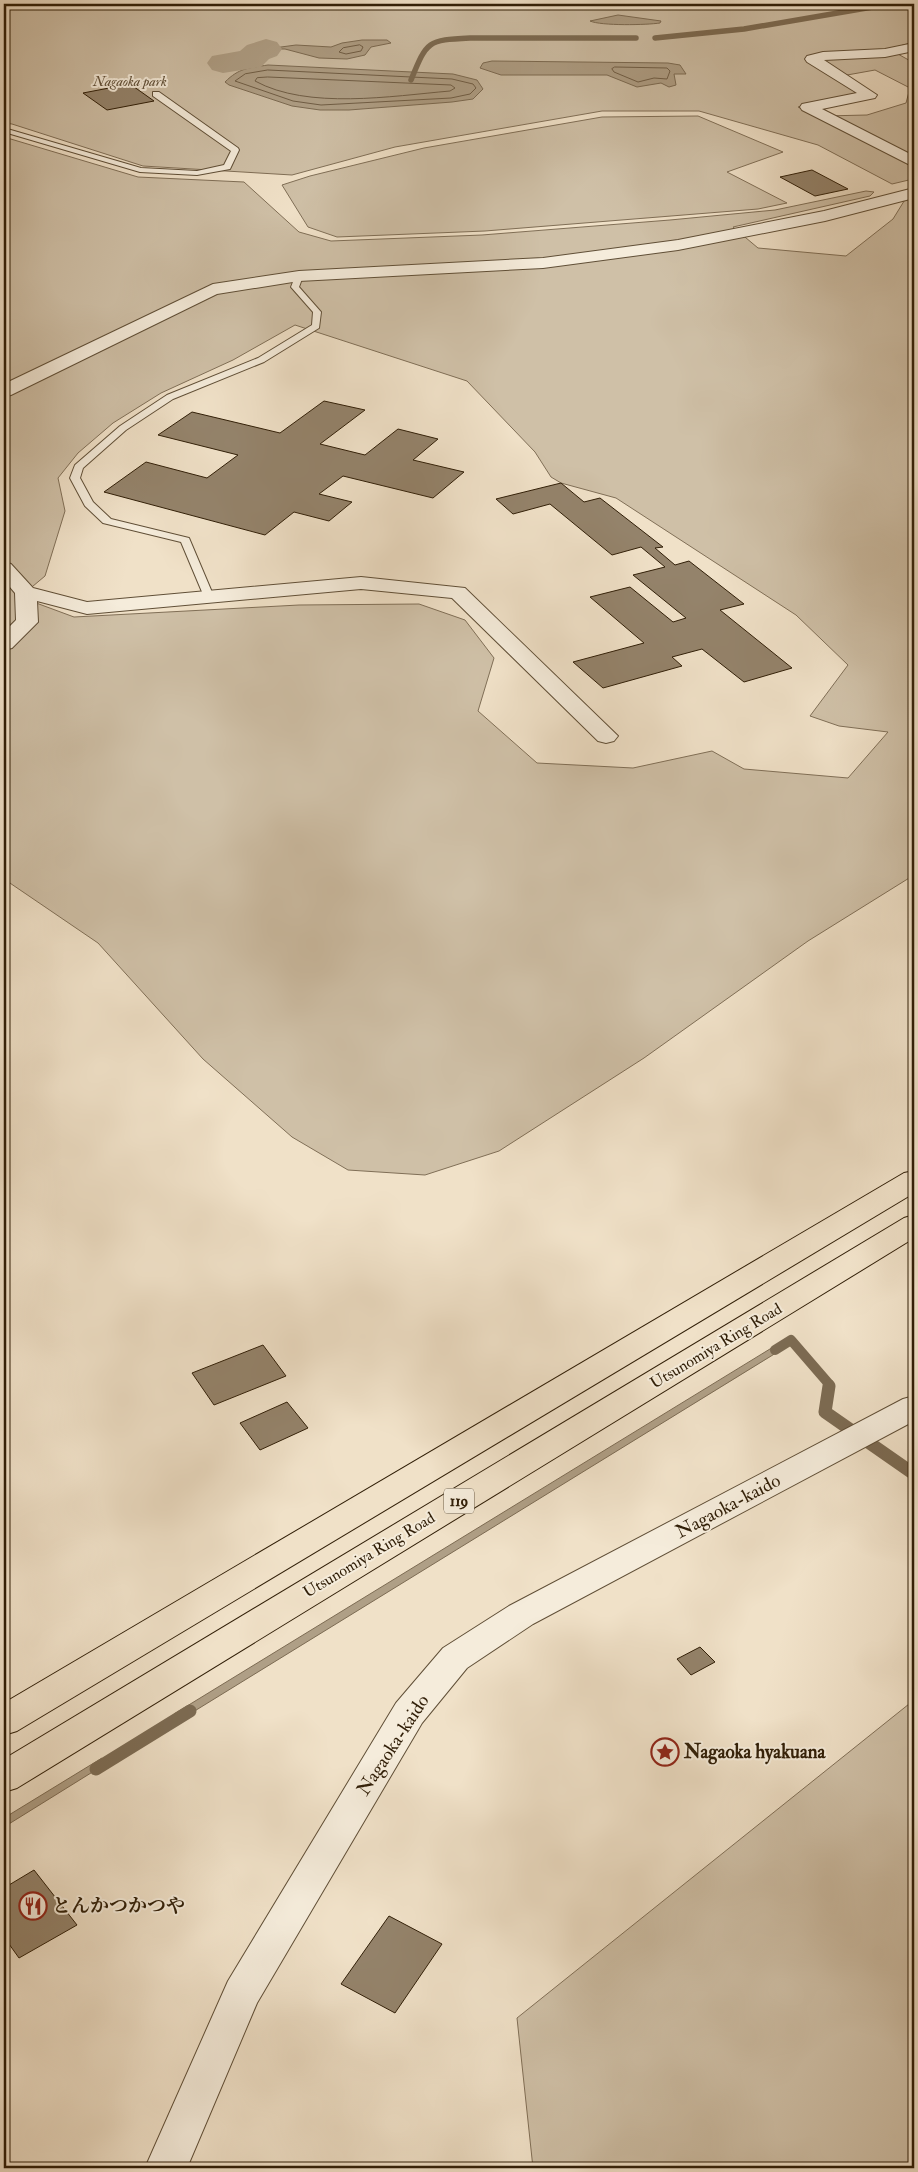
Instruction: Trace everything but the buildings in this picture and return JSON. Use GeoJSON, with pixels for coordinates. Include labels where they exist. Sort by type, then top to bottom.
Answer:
{"type":"FeatureCollection","features":[{"type":"Feature","properties":{"kind":"highway"},"geometry":{"type":"LineString","coordinates":[[4,1721],[914,1180]]}},
{"type":"Feature","properties":{"kind":"highway","name":"Utsunomiya Ring Road"},"geometry":{"type":"LineString","coordinates":[[4,1776],[914,1225]]}},
{"type":"Feature","properties":{"kind":"street"},"geometry":{"type":"LineString","coordinates":[[914,47],[885,53],[823,56],[812,59],[870,95],[807,107],[914,162]]}},
{"type":"Feature","properties":{"kind":"street"},"geometry":{"type":"LineString","coordinates":[[4,391],[213,289],[299,276],[543,263],[678,245],[825,216],[914,193]]}},
{"type":"Feature","properties":{"kind":"street"},"geometry":{"type":"LineString","coordinates":[[4,568],[26,592],[87,608],[361,583],[458,592],[606,736]]}},
{"type":"Feature","properties":{"kind":"street"},"geometry":{"type":"LineString","coordinates":[[4,643],[27,622],[26,592]]}},
{"type":"Feature","properties":{"kind":"street","name":"Nagaoka-kaido"},"geometry":{"type":"LineString","coordinates":[[166,2168],[242,1993],[409,1713],[455,1658],[521,1615],[914,1407]]}},
{"type":"Feature","properties":{"kind":"lane"},"geometry":{"type":"LineString","coordinates":[[4,130],[140,170],[197,173],[227,167],[235,150],[156,94]]}},
{"type":"Feature","properties":{"kind":"lane"},"geometry":{"type":"LineString","coordinates":[[209,597],[186,540],[107,521],[89,504],[75,478],[78,467],[123,428],[170,397],[262,360],[316,326],[317,312],[295,288],[299,276]]}},
{"type":"Feature","properties":{"kind":"green space","name":"Nagaoka park"},"geometry":{"type":"Polygon","coordinates":[[[4,4],[914,4],[914,42],[889,49],[914,63],[914,161],[824,116],[867,115],[906,103],[910,88],[875,70],[836,77],[859,94],[798,107],[910,161],[913,179],[892,184],[818,145],[699,111],[602,111],[395,147],[292,175],[143,166],[4,123],[4,4]]]}},
{"type":"Feature","properties":{"kind":"green space"},"geometry":{"type":"Polygon","coordinates":[[[698,116],[783,152],[727,172],[787,203],[758,209],[485,231],[337,237],[308,227],[282,185],[310,176],[424,148],[602,117],[698,116]]]}},
{"type":"Feature","properties":{"kind":"green space"},"geometry":{"type":"Polygon","coordinates":[[[4,137],[138,177],[244,182],[299,232],[331,241],[482,235],[670,220],[775,210],[866,191],[874,192],[870,196],[733,227],[758,248],[846,256],[893,219],[914,185],[914,875],[808,941],[644,1058],[499,1151],[425,1175],[348,1170],[292,1137],[203,1059],[98,943],[4,879],[4,137]],[[295,325],[233,360],[161,393],[113,423],[78,453],[58,478],[65,511],[45,576],[20,597],[74,617],[299,605],[419,604],[465,620],[494,658],[478,711],[537,763],[633,768],[712,751],[744,769],[848,778],[888,732],[839,726],[810,716],[848,665],[796,615],[616,498],[561,483],[551,477],[535,452],[467,381],[295,325]]]}},
{"type":"Feature","properties":{"kind":"green space"},"geometry":{"type":"Polygon","coordinates":[[[914,1700],[914,2168],[533,2168],[517,2018],[914,1700]]]}},
{"type":"Feature","properties":{"kind":"water"},"geometry":{"type":"Polygon","coordinates":[[[618,15],[661,21],[654,24],[624,25],[590,21],[618,15]]]}},
{"type":"Feature","properties":{"kind":"water"},"geometry":{"type":"Polygon","coordinates":[[[362,40],[387,40],[391,43],[371,47],[365,55],[347,59],[319,58],[285,49],[266,49],[296,45],[331,47],[362,40]]]}},
{"type":"Feature","properties":{"kind":"water"},"geometry":{"type":"Polygon","coordinates":[[[492,61],[668,63],[680,65],[686,74],[674,74],[676,85],[669,87],[661,83],[637,87],[607,75],[501,75],[480,68],[483,63],[492,61]]]}},
{"type":"Feature","properties":{"kind":"water"},"geometry":{"type":"Polygon","coordinates":[[[268,65],[453,74],[477,80],[483,89],[473,99],[452,102],[349,110],[320,110],[292,106],[225,82],[244,69],[268,65]]]}},
{"type":"Feature","properties":{"kind":"water"},"geometry":{"type":"Polygon","coordinates":[[[783,1341],[789,1345],[180,1720],[174,1714],[783,1341]]]}},
{"type":"Feature","properties":{"kind":"water"},"geometry":{"type":"Polygon","coordinates":[[[102,1758],[107,1763],[4,1827],[4,1818],[102,1758]]]}},
{"type":"Feature","properties":{"kind":"waterway"},"geometry":{"type":"LineString","coordinates":[[655,38],[744,29],[890,4]]}},
{"type":"Feature","properties":{"kind":"waterway"},"geometry":{"type":"LineString","coordinates":[[411,80],[425,50],[430,45],[445,40],[470,38],[636,38]]}},
{"type":"Feature","properties":{"kind":"waterway"},"geometry":{"type":"LineString","coordinates":[[223,63],[250,60],[258,52],[266,49]]}},
{"type":"Feature","properties":{"kind":"waterway"},"geometry":{"type":"LineString","coordinates":[[775,1350],[791,1340],[829,1386]]}},
{"type":"Feature","properties":{"kind":"waterway"},"geometry":{"type":"LineString","coordinates":[[829,1386],[825,1412],[914,1474]]}},
{"type":"Feature","properties":{"kind":"waterway"},"geometry":{"type":"LineString","coordinates":[[96,1769],[190,1711]]}},
{"type":"Feature","properties":{"kind":"place","name":"Nagaoka hyakuana"},"geometry":{"type":"Point","coordinates":[665,1752]}},
{"type":"Feature","properties":{"kind":"place","name":"とんかつかつや"},"geometry":{"type":"Point","coordinates":[33,1906]}}]}
